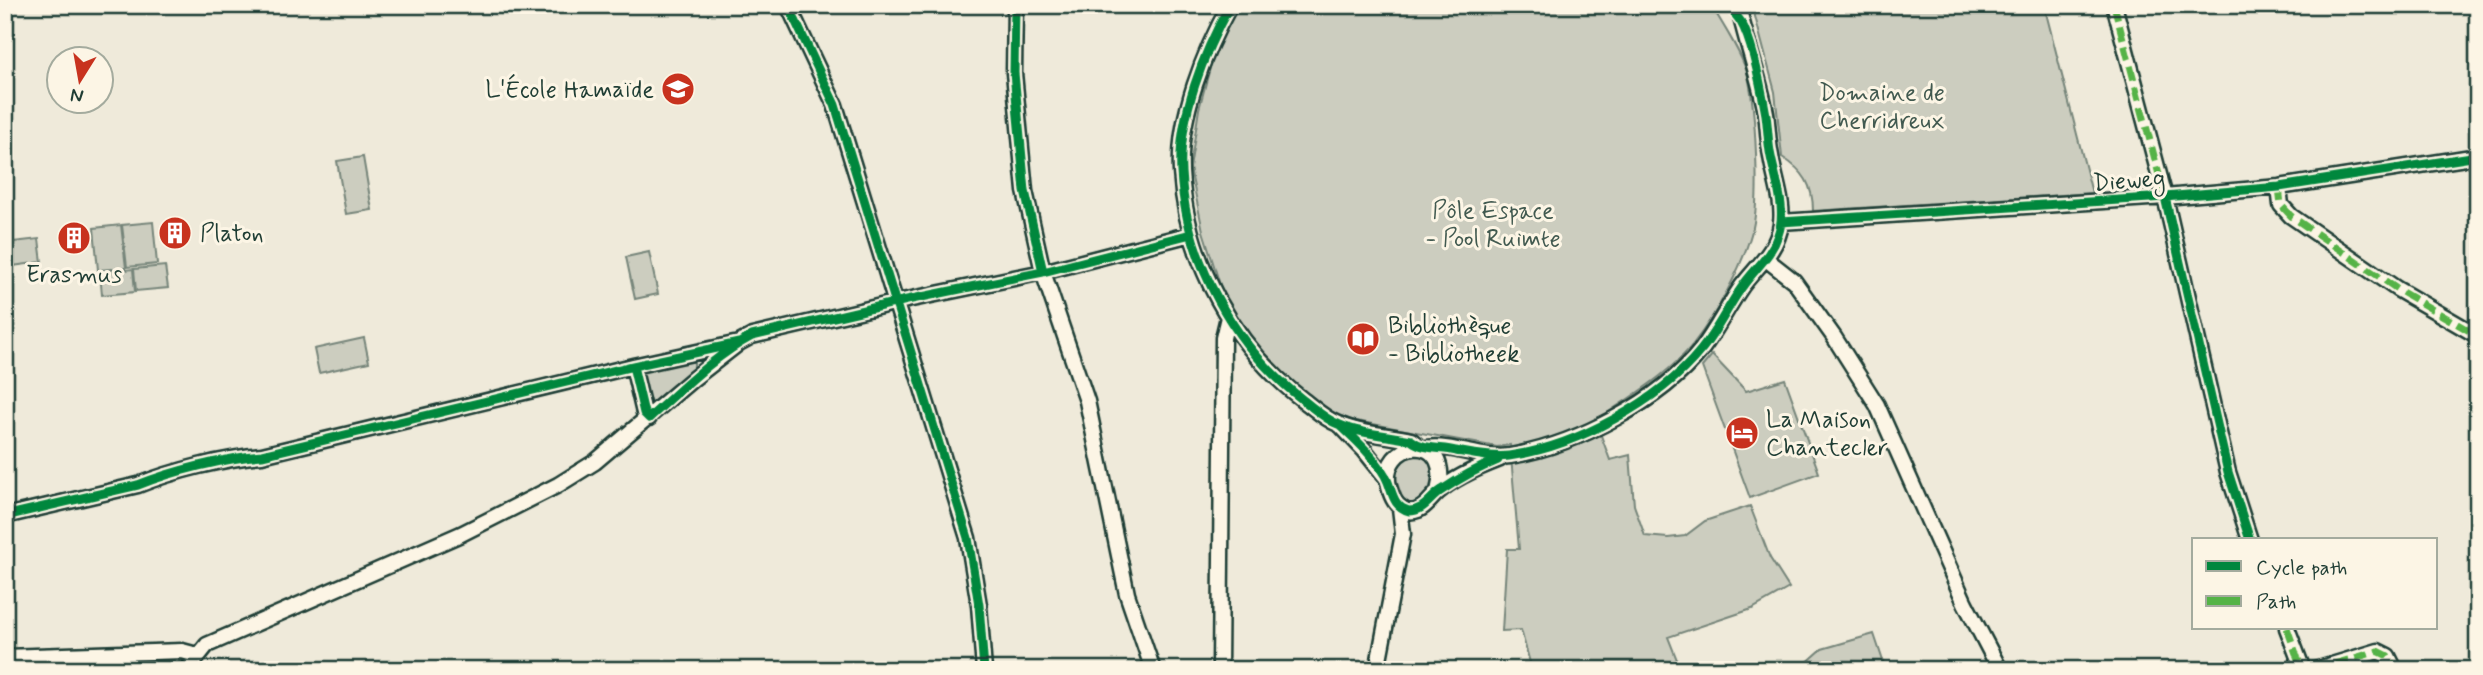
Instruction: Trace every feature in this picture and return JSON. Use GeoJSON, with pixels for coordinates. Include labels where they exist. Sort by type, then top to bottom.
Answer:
{"type":"FeatureCollection","features":[{"type":"Feature","properties":{"kind":"street"},"geometry":{"type":"LineString","coordinates":[[788,5],[835,105],[968,538],[979,605],[984,670]]}},
{"type":"Feature","properties":{"kind":"street"},"geometry":{"type":"LineString","coordinates":[[1015,5],[1014,73],[1025,191],[1043,272],[1087,401],[1127,594],[1153,670]]}},
{"type":"Feature","properties":{"kind":"street"},"geometry":{"type":"LineString","coordinates":[[1230,5],[1199,73],[1183,138],[1181,171],[1191,234],[1208,278],[1228,317],[1259,360],[1289,389],[1327,419],[1341,426],[1411,440],[1422,447],[1434,456],[1440,469],[1438,492]]}},
{"type":"Feature","properties":{"kind":"street"},"geometry":{"type":"LineString","coordinates":[[1728,5],[1742,24]]}},
{"type":"Feature","properties":{"kind":"street"},"geometry":{"type":"LineString","coordinates":[[1403,534],[1410,527],[1415,511],[1428,503],[1438,492],[1477,468],[1594,431],[1614,420],[1678,374],[1704,346],[1742,287],[1773,248],[1781,222],[1780,203],[1770,155],[1766,115],[1738,5]]}},
{"type":"Feature","properties":{"kind":"street"},"geometry":{"type":"LineString","coordinates":[[2114,5],[2165,197],[2228,472],[2249,538]]}},
{"type":"Feature","properties":{"kind":"street","name":"Dieweg"},"geometry":{"type":"LineString","coordinates":[[1781,222],[2278,187],[2478,156]]}},
{"type":"Feature","properties":{"kind":"street"},"geometry":{"type":"LineString","coordinates":[[2278,187],[2281,205],[2291,216],[2397,289],[2478,336]]}},
{"type":"Feature","properties":{"kind":"street"},"geometry":{"type":"LineString","coordinates":[[187,670],[207,645],[461,534],[558,485],[595,462],[649,418],[700,363],[752,336],[1043,272],[1191,234]]}},
{"type":"Feature","properties":{"kind":"street"},"geometry":{"type":"LineString","coordinates":[[1766,259],[1794,281],[1877,405],[1965,603],[2000,670]]}},
{"type":"Feature","properties":{"kind":"street"},"geometry":{"type":"LineString","coordinates":[[1220,670],[1223,338],[1228,317]]}},
{"type":"Feature","properties":{"kind":"street"},"geometry":{"type":"LineString","coordinates":[[5,516],[633,366],[700,363],[739,343]]}},
{"type":"Feature","properties":{"kind":"street"},"geometry":{"type":"LineString","coordinates":[[633,366],[645,413],[649,418]]}},
{"type":"Feature","properties":{"kind":"street"},"geometry":{"type":"LineString","coordinates":[[1341,426],[1366,450],[1388,480]]}},
{"type":"Feature","properties":{"kind":"street"},"geometry":{"type":"LineString","coordinates":[[1377,670],[1403,534],[1400,508],[1391,493],[1388,480],[1390,468],[1398,455],[1422,447],[1508,456]]}},
{"type":"Feature","properties":{"kind":"street"},"geometry":{"type":"LineString","coordinates":[[1400,508],[1415,511]]}},
{"type":"Feature","properties":{"kind":"street"},"geometry":{"type":"LineString","coordinates":[[2288,630],[2303,670]]}},
{"type":"Feature","properties":{"kind":"street"},"geometry":{"type":"LineString","coordinates":[[5,657],[182,651],[197,655]]}},
{"type":"Feature","properties":{"kind":"street"},"geometry":{"type":"LineString","coordinates":[[2315,670],[2378,651],[2388,656],[2395,670]]}},
{"type":"Feature","properties":{"kind":"green space","name":"Pôle Espace - Pool Ruimte"},"geometry":{"type":"Polygon","coordinates":[[[1239,5],[1711,5],[1737,50],[1748,76],[1756,154],[1756,198],[1752,231],[1728,290],[1693,344],[1652,382],[1595,419],[1610,460],[1630,455],[1634,505],[1645,536],[1685,536],[1705,521],[1750,506],[1770,558],[1789,588],[1752,609],[1668,637],[1681,670],[1532,670],[1521,630],[1502,631],[1507,549],[1519,549],[1510,445],[1497,447],[1351,420],[1327,410],[1286,381],[1243,331],[1222,291],[1203,231],[1190,168],[1199,109],[1215,49],[1239,5]]]}},
{"type":"Feature","properties":{"kind":"green space","name":"Domaine de Cherridreux"},"geometry":{"type":"Polygon","coordinates":[[[1752,5],[2044,5],[2092,193],[1813,211],[1806,179],[1782,157],[1775,92],[1752,5]]]}},
{"type":"Feature","properties":{"kind":"green space"},"geometry":{"type":"Polygon","coordinates":[[[363,157],[372,210],[346,214],[337,161],[363,157]]]}},
{"type":"Feature","properties":{"kind":"green space"},"geometry":{"type":"Polygon","coordinates":[[[153,222],[157,264],[127,267],[122,225],[153,222]]]}},
{"type":"Feature","properties":{"kind":"green space"},"geometry":{"type":"Polygon","coordinates":[[[121,225],[126,268],[98,270],[94,228],[121,225]]]}},
{"type":"Feature","properties":{"kind":"green space"},"geometry":{"type":"Polygon","coordinates":[[[39,239],[42,262],[5,267],[5,243],[39,239]]]}},
{"type":"Feature","properties":{"kind":"green space"},"geometry":{"type":"Polygon","coordinates":[[[649,252],[658,294],[635,299],[626,257],[649,252]]]}},
{"type":"Feature","properties":{"kind":"green space"},"geometry":{"type":"Polygon","coordinates":[[[165,266],[168,288],[136,291],[134,269],[165,266]]]}},
{"type":"Feature","properties":{"kind":"green space"},"geometry":{"type":"Polygon","coordinates":[[[133,269],[135,292],[102,295],[100,273],[133,269]]]}},
{"type":"Feature","properties":{"kind":"green space"},"geometry":{"type":"Polygon","coordinates":[[[364,338],[369,362],[319,373],[314,349],[364,338]]]}},
{"type":"Feature","properties":{"kind":"green space"},"geometry":{"type":"Polygon","coordinates":[[[1712,355],[1746,391],[1785,379],[1819,473],[1750,498],[1702,367],[1712,355]]]}},
{"type":"Feature","properties":{"kind":"green space"},"geometry":{"type":"Polygon","coordinates":[[[691,359],[694,371],[652,407],[649,406],[639,370],[691,359]]]}},
{"type":"Feature","properties":{"kind":"green space"},"geometry":{"type":"Polygon","coordinates":[[[1411,454],[1423,455],[1433,465],[1429,489],[1424,497],[1413,505],[1403,500],[1395,477],[1397,463],[1411,454]]]}},
{"type":"Feature","properties":{"kind":"green space"},"geometry":{"type":"Polygon","coordinates":[[[1874,634],[1886,670],[1786,670],[1804,665],[1822,649],[1874,634]]]}},
{"type":"Feature","properties":{"kind":"marked path"},"geometry":{"type":"LineString","coordinates":[[2114,5],[2166,201]]}},
{"type":"Feature","properties":{"kind":"marked path"},"geometry":{"type":"LineString","coordinates":[[2279,187],[2281,205],[2291,216],[2397,289],[2478,336]]}},
{"type":"Feature","properties":{"kind":"marked path"},"geometry":{"type":"LineString","coordinates":[[2288,630],[2299,662]]}},
{"type":"Feature","properties":{"kind":"marked path"},"geometry":{"type":"LineString","coordinates":[[2315,670],[2378,651],[2388,656],[2395,670]]}},
{"type":"Feature","properties":{"kind":"cycle path"},"geometry":{"type":"LineString","coordinates":[[788,5],[835,105],[968,538],[979,605],[984,670]]}},
{"type":"Feature","properties":{"kind":"cycle path"},"geometry":{"type":"LineString","coordinates":[[1015,5],[1014,73],[1025,191],[1043,272]]}},
{"type":"Feature","properties":{"kind":"cycle path"},"geometry":{"type":"LineString","coordinates":[[1230,5],[1202,64],[1188,107],[1181,151],[1185,205],[1192,238],[1218,300],[1235,328],[1278,379],[1329,419],[1355,430],[1411,440],[1427,447],[1496,456],[1534,451],[1588,432],[1614,419],[1663,387],[1707,343],[1742,287],[1775,243],[1781,206],[1762,93],[1745,31],[1728,5]]}},
{"type":"Feature","properties":{"kind":"cycle path"},"geometry":{"type":"LineString","coordinates":[[1781,222],[2279,187],[2478,156]]}},
{"type":"Feature","properties":{"kind":"cycle path"},"geometry":{"type":"LineString","coordinates":[[2165,197],[2228,472],[2249,538]]}},
{"type":"Feature","properties":{"kind":"cycle path"},"geometry":{"type":"LineString","coordinates":[[633,366],[644,413],[649,418],[711,363],[752,336],[1043,272],[1191,234]]}},
{"type":"Feature","properties":{"kind":"cycle path"},"geometry":{"type":"LineString","coordinates":[[5,516],[138,485],[199,466],[262,455],[739,343]]}},
{"type":"Feature","properties":{"kind":"cycle path"},"geometry":{"type":"LineString","coordinates":[[1341,426],[1374,460],[1385,475],[1397,503],[1409,511],[1419,509],[1456,481],[1498,460]]}},
{"type":"Feature","properties":{"kind":"place","name":"L'École Hamaïde"},"geometry":{"type":"Point","coordinates":[678,89]}},
{"type":"Feature","properties":{"kind":"place","name":"Platon"},"geometry":{"type":"Point","coordinates":[175,233]}},
{"type":"Feature","properties":{"kind":"place","name":"Erasmus"},"geometry":{"type":"Point","coordinates":[74,238]}},
{"type":"Feature","properties":{"kind":"place","name":"Bibliothèque - Bibliotheek"},"geometry":{"type":"Point","coordinates":[1363,339]}},
{"type":"Feature","properties":{"kind":"place","name":"La Maison Chantecler"},"geometry":{"type":"Point","coordinates":[1742,433]}}]}
